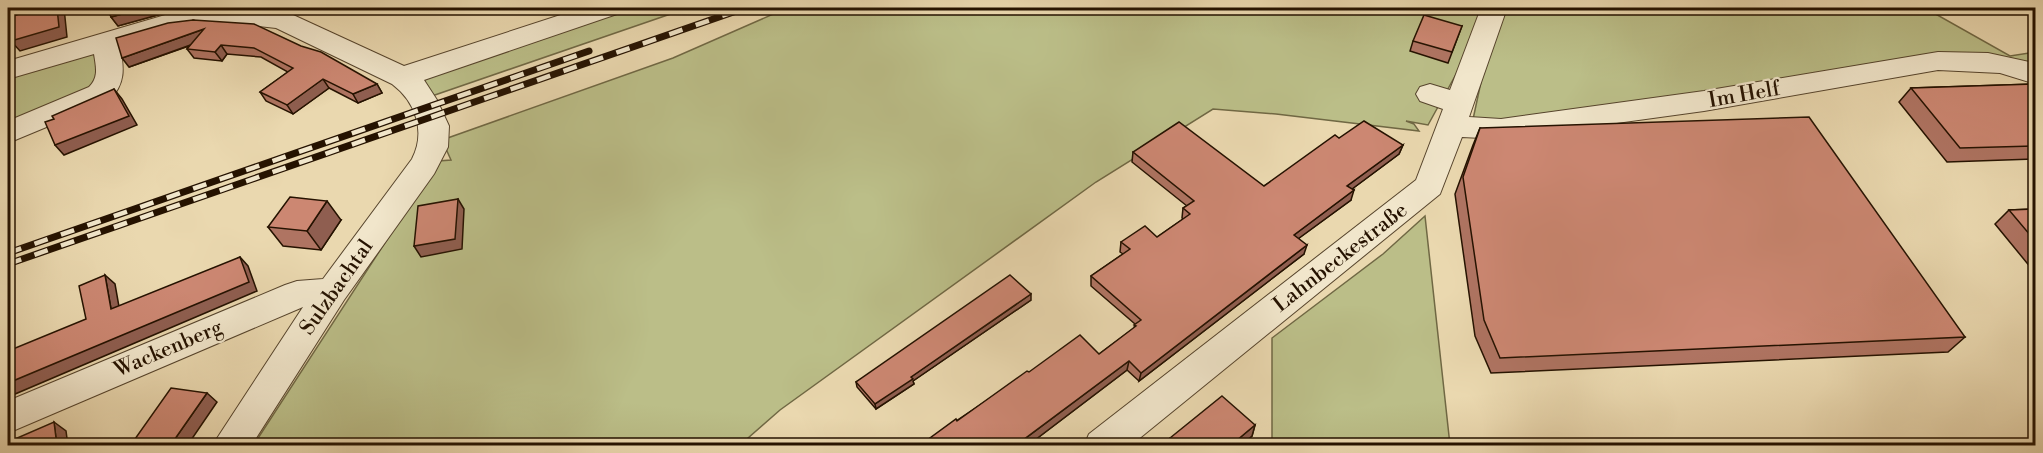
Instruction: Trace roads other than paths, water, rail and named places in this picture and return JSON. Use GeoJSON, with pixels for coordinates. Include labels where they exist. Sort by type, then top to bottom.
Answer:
{"type":"FeatureCollection","features":[{"type":"Feature","properties":{"kind":"street"},"geometry":{"type":"LineString","coordinates":[[8,70],[172,21],[232,14],[291,14],[402,77],[608,8]]}},
{"type":"Feature","properties":{"kind":"street","name":"Lahnbeckestraße"},"geometry":{"type":"LineString","coordinates":[[1102,446],[1429,186],[1447,108],[1494,8]]}},
{"type":"Feature","properties":{"kind":"street"},"geometry":{"type":"LineString","coordinates":[[8,133],[99,94],[109,86],[112,78],[105,40]]}},
{"type":"Feature","properties":{"kind":"street","name":"Im Helf"},"geometry":{"type":"LineString","coordinates":[[1447,108],[1502,129],[1704,101],[1938,61],[1998,64],[2036,75]]}},
{"type":"Feature","properties":{"kind":"street","name":"Sulzbachtal"},"geometry":{"type":"LineString","coordinates":[[230,446],[332,291],[423,166],[433,147],[434,126],[418,92],[402,77]]}},
{"type":"Feature","properties":{"kind":"street","name":"Wackenberg"},"geometry":{"type":"LineString","coordinates":[[8,417],[297,294],[332,291]]}},
{"type":"Feature","properties":{"kind":"railway"},"geometry":{"type":"LineString","coordinates":[[8,264],[745,8]]}},
{"type":"Feature","properties":{"kind":"railway"},"geometry":{"type":"LineString","coordinates":[[8,253],[589,51]]}}]}
